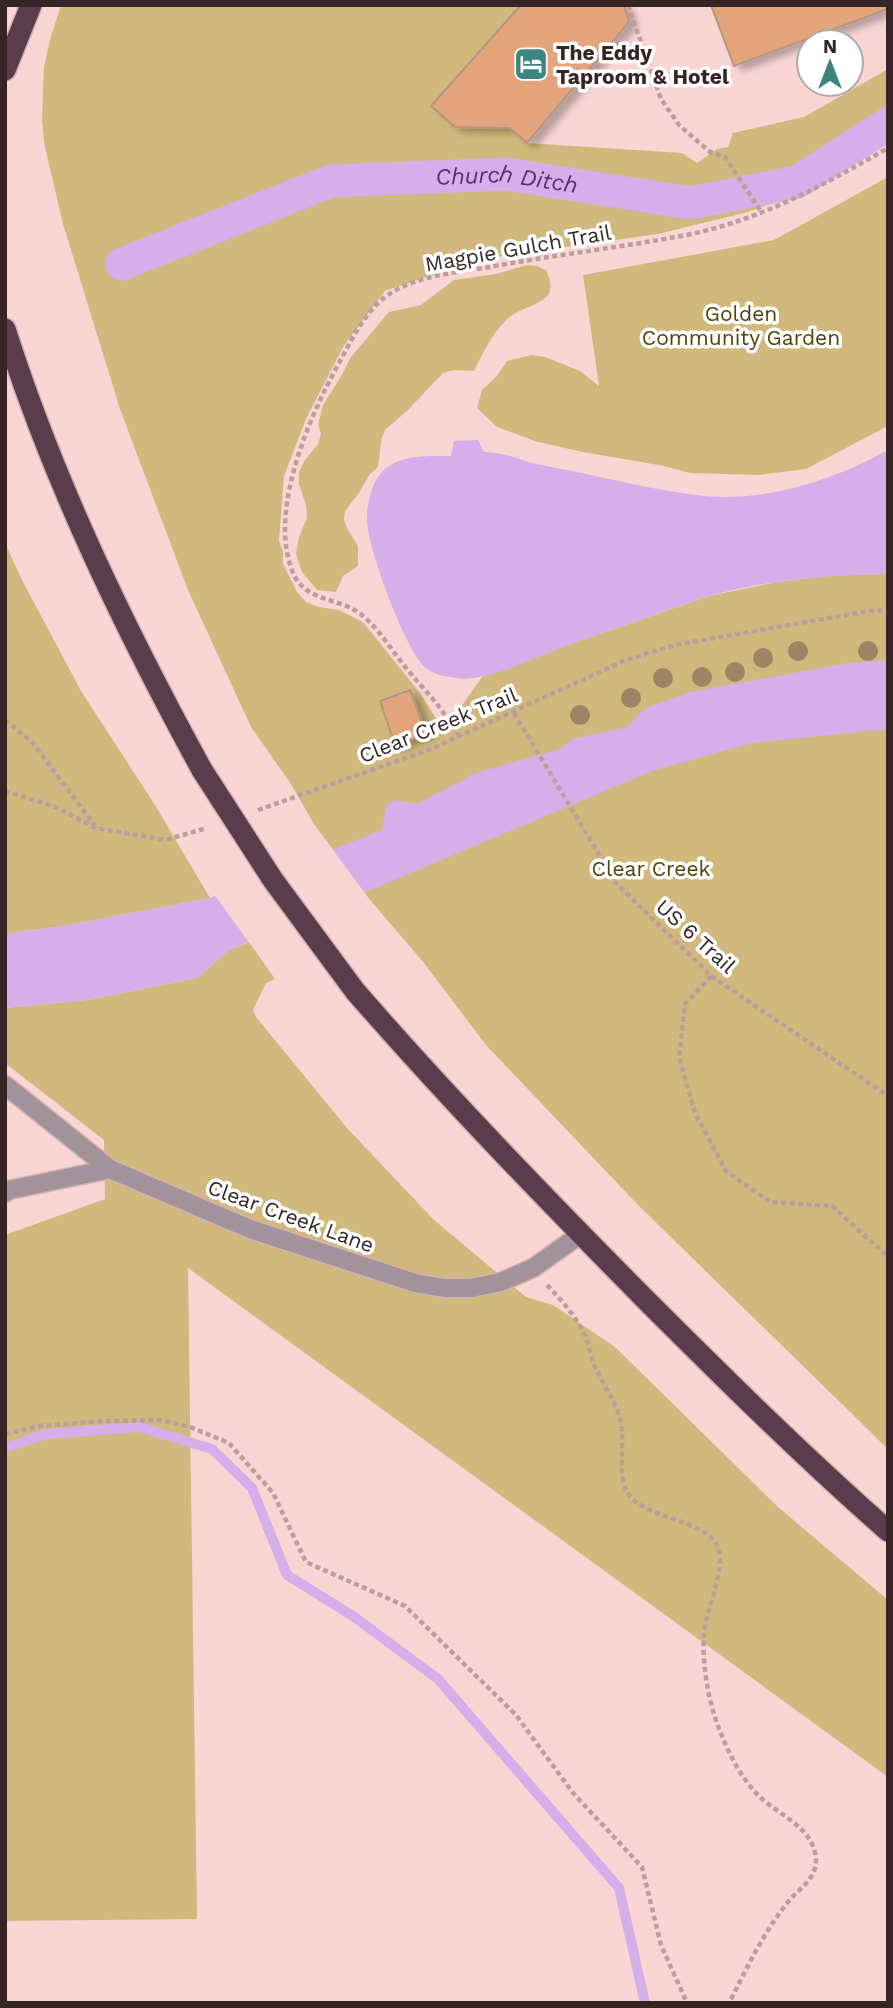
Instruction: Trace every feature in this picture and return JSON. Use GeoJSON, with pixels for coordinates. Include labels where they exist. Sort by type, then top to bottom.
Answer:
{"type":"FeatureCollection","features":[{"type":"Feature","properties":{"kind":"highway"},"geometry":{"type":"LineString","coordinates":[[5,70],[31,5]]}},
{"type":"Feature","properties":{"kind":"highway"},"geometry":{"type":"LineString","coordinates":[[5,330],[48,451],[83,534],[136,645],[202,770],[272,880],[355,990],[459,1108],[761,1413],[888,1531]]}},
{"type":"Feature","properties":{"kind":"street","name":"Clear Creek Lane"},"geometry":{"type":"LineString","coordinates":[[5,1085],[110,1169],[250,1229],[415,1283],[444,1288],[471,1288],[502,1282],[533,1268],[581,1234]]}},
{"type":"Feature","properties":{"kind":"street"},"geometry":{"type":"LineString","coordinates":[[6,1190],[110,1169]]}},
{"type":"Feature","properties":{"kind":"path"},"geometry":{"type":"LineString","coordinates":[[628,5],[661,99],[679,125],[710,152],[725,157],[762,214]]}},
{"type":"Feature","properties":{"kind":"path","name":"Magpie Gulch Trail"},"geometry":{"type":"LineString","coordinates":[[459,736],[432,697],[409,673],[362,614],[351,607],[309,593],[301,586],[289,562],[286,512],[295,467],[307,428],[358,327],[376,304],[400,288],[433,277],[681,236],[729,225],[762,214],[827,183],[888,148]]}},
{"type":"Feature","properties":{"kind":"path","name":"Clear Creek Trail"},"geometry":{"type":"LineString","coordinates":[[254,811],[431,749],[626,660],[675,645],[888,610]]}},
{"type":"Feature","properties":{"kind":"path","name":"US 6 Trail"},"geometry":{"type":"LineString","coordinates":[[514,713],[616,883],[711,976],[888,1096]]}},
{"type":"Feature","properties":{"kind":"path"},"geometry":{"type":"LineString","coordinates":[[5,720],[33,743],[96,828]]}},
{"type":"Feature","properties":{"kind":"path"},"geometry":{"type":"LineString","coordinates":[[5,791],[55,807],[96,828],[165,840],[216,824]]}},
{"type":"Feature","properties":{"kind":"path"},"geometry":{"type":"LineString","coordinates":[[711,976],[685,1004],[679,1057],[695,1113],[726,1171],[771,1202],[832,1206],[888,1257]]}},
{"type":"Feature","properties":{"kind":"path"},"geometry":{"type":"LineString","coordinates":[[533,1268],[576,1318],[586,1338],[593,1364],[621,1420],[626,1491],[636,1503],[690,1525],[708,1535],[717,1545],[720,1558],[704,1631],[704,1655],[708,1689],[720,1730],[737,1768],[758,1795],[809,1837],[815,1850],[815,1871],[773,1920],[729,2003]]}},
{"type":"Feature","properties":{"kind":"path"},"geometry":{"type":"LineString","coordinates":[[5,1434],[39,1426],[161,1420],[190,1427],[229,1443],[273,1493],[306,1562],[405,1606],[516,1715],[573,1793],[642,1867],[661,1945],[687,2003]]}},
{"type":"Feature","properties":{"kind":"green space"},"geometry":{"type":"Polygon","coordinates":[[[61,5],[521,5],[432,106],[455,127],[510,128],[527,143],[682,153],[697,163],[717,149],[728,147],[733,133],[804,117],[837,98],[865,98],[865,82],[888,69],[888,141],[827,177],[778,201],[744,213],[658,234],[479,259],[385,291],[343,347],[306,419],[284,476],[279,541],[283,551],[283,564],[297,592],[306,602],[339,610],[363,622],[420,693],[444,731],[482,677],[579,641],[709,596],[777,582],[836,575],[888,574],[888,1449],[639,1206],[486,1045],[424,963],[370,900],[314,824],[291,784],[251,727],[188,590],[120,409],[63,224],[44,143],[42,118],[44,67],[61,5]]]}},
{"type":"Feature","properties":{"kind":"green space","name":"Golden Community Garden"},"geometry":{"type":"Polygon","coordinates":[[[888,177],[888,426],[806,469],[759,475],[690,473],[538,442],[497,427],[477,408],[482,390],[497,376],[507,361],[532,355],[545,357],[580,371],[599,386],[583,275],[774,240],[888,177]]]}},
{"type":"Feature","properties":{"kind":"green space"},"geometry":{"type":"Polygon","coordinates":[[[527,265],[546,270],[550,291],[540,302],[506,320],[488,344],[474,371],[454,370],[443,373],[385,430],[378,467],[370,474],[345,511],[344,520],[358,546],[358,566],[343,576],[336,592],[317,590],[302,572],[296,554],[307,518],[299,472],[318,444],[321,434],[318,425],[323,405],[351,357],[389,312],[421,305],[454,280],[496,274],[527,265]]]}},
{"type":"Feature","properties":{"kind":"green space"},"geometry":{"type":"Polygon","coordinates":[[[5,543],[81,691],[155,805],[210,898],[75,924],[5,934],[5,543]]]}},
{"type":"Feature","properties":{"kind":"green space"},"geometry":{"type":"Polygon","coordinates":[[[249,942],[275,979],[266,983],[253,1010],[256,1017],[347,1128],[434,1220],[526,1297],[553,1305],[615,1347],[778,1507],[888,1600],[888,1777],[188,1268],[197,1919],[5,1921],[5,1235],[105,1199],[104,1140],[5,1063],[5,1008],[87,1000],[197,978],[229,950],[249,942]]]}},
{"type":"Feature","properties":{"kind":"shaded area"},"geometry":{"type":"Polygon","coordinates":[[[478,440],[484,452],[536,464],[670,491],[727,497],[751,496],[799,486],[845,471],[888,450],[888,574],[798,579],[753,586],[702,598],[494,674],[468,679],[438,674],[427,669],[418,659],[389,598],[368,531],[368,505],[377,479],[392,464],[417,457],[451,456],[454,441],[478,440]]]}},
{"type":"Feature","properties":{"kind":"shaded area","name":"Clear Creek"},"geometry":{"type":"Polygon","coordinates":[[[888,660],[888,729],[752,743],[652,771],[229,950],[197,978],[87,1000],[5,1008],[5,934],[75,924],[210,898],[382,830],[386,806],[395,800],[417,804],[472,774],[560,749],[573,739],[627,727],[644,709],[690,692],[849,663],[888,660]]]}},
{"type":"Feature","properties":{"kind":"pier"},"geometry":{"type":"Polygon","coordinates":[[[330,846],[367,896],[251,945],[213,893],[330,846]]]}},
{"type":"Feature","properties":{"kind":"building","name":"The Eddy Taproom & Hotel"},"geometry":{"type":"Polygon","coordinates":[[[521,5],[624,5],[629,22],[527,143],[510,128],[455,127],[431,106],[521,5]]]}},
{"type":"Feature","properties":{"kind":"building"},"geometry":{"type":"Polygon","coordinates":[[[711,5],[888,5],[888,9],[837,28],[795,28],[795,43],[734,66],[711,5]]]}},
{"type":"Feature","properties":{"kind":"building"},"geometry":{"type":"Polygon","coordinates":[[[410,690],[426,734],[395,745],[380,701],[410,690]]]}},
{"type":"Feature","properties":{"kind":"waterway","name":"Church Ditch"},"geometry":{"type":"LineString","coordinates":[[122,264],[331,181],[506,174],[690,203],[797,182],[888,124]]}},
{"type":"Feature","properties":{"kind":"waterway"},"geometry":{"type":"LineString","coordinates":[[5,1448],[46,1434],[139,1427],[212,1449],[252,1488],[287,1575],[353,1616],[438,1679],[619,1888],[645,2003]]}},
{"type":"Feature","properties":{"kind":"place","name":"The Eddy Taproom & Hotel"},"geometry":{"type":"Point","coordinates":[531,64]}}]}
